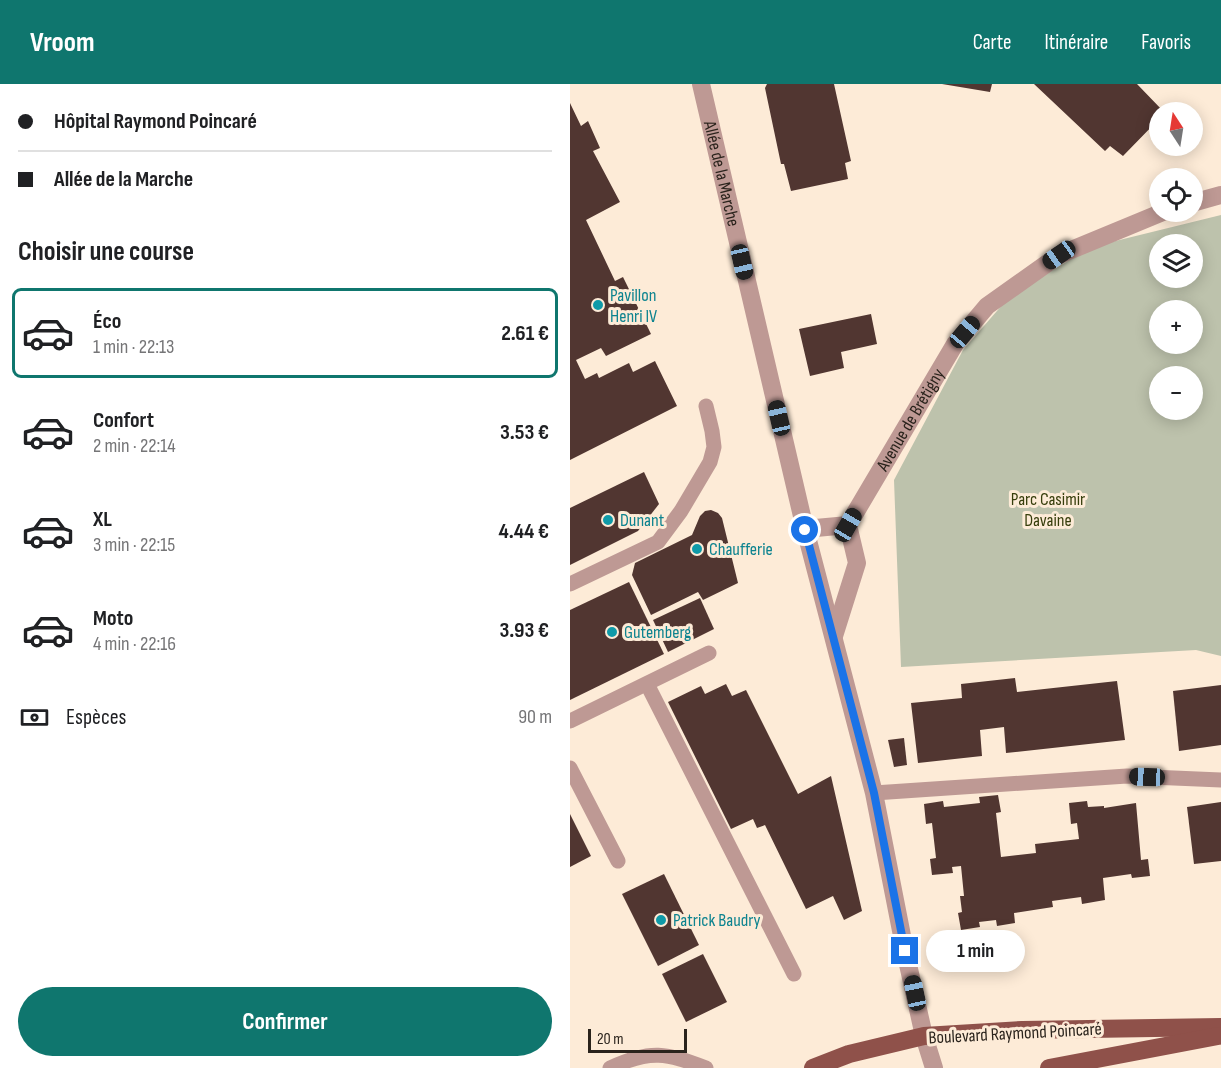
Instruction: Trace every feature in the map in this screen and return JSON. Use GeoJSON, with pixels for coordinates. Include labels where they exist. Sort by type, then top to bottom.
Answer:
{"type":"FeatureCollection","features":[{"type":"Feature","properties":{"kind":"main road","name":"Boulevard Raymond Poincaré"},"geometry":{"type":"LineString","coordinates":[[813,1068],[849,1054],[924,1036],[1022,1030],[1221,1027]]}},
{"type":"Feature","properties":{"kind":"main road","name":"Boulevard Raymond Poincaré"},"geometry":{"type":"LineString","coordinates":[[1049,1068],[1221,1035]]}},
{"type":"Feature","properties":{"kind":"street","name":"Allée de la Marche"},"geometry":{"type":"LineString","coordinates":[[700,84],[805,530],[874,793],[924,1036],[934,1068]]}},
{"type":"Feature","properties":{"kind":"street"},"geometry":{"type":"LineString","coordinates":[[1203,200],[1221,195]]}},
{"type":"Feature","properties":{"kind":"street","name":"Avenue de Brétigny"},"geometry":{"type":"LineString","coordinates":[[848,525],[955,344],[987,306],[1059,255],[1149,218]]}},
{"type":"Feature","properties":{"kind":"street"},"geometry":{"type":"LineString","coordinates":[[805,530],[848,525],[857,563],[834,636]]}},
{"type":"Feature","properties":{"kind":"lane"},"geometry":{"type":"LineString","coordinates":[[570,584],[658,542],[681,511],[710,462],[714,447],[706,406]]}},
{"type":"Feature","properties":{"kind":"lane"},"geometry":{"type":"LineString","coordinates":[[570,721],[709,654]]}},
{"type":"Feature","properties":{"kind":"lane"},"geometry":{"type":"LineString","coordinates":[[647,684],[794,974]]}},
{"type":"Feature","properties":{"kind":"lane"},"geometry":{"type":"LineString","coordinates":[[570,768],[618,861]]}},
{"type":"Feature","properties":{"kind":"lane"},"geometry":{"type":"LineString","coordinates":[[874,793],[1127,776],[1221,780]]}},
{"type":"Feature","properties":{"kind":"lane"},"geometry":{"type":"LineString","coordinates":[[610,1068],[631,1058],[672,1055],[706,1068]]}},
{"type":"Feature","properties":{"kind":"green space","name":"Parc Casimir Davaine"},"geometry":{"type":"Polygon","coordinates":[[[1221,215],[1221,656],[1196,650],[901,667],[894,480],[963,350],[1010,296],[1091,247],[1193,222],[1203,222],[1203,219],[1221,215]]]}},
{"type":"Feature","properties":{"kind":"building"},"geometry":{"type":"Polygon","coordinates":[[[767,84],[834,84],[851,161],[845,163],[848,179],[791,191],[784,164],[781,164],[765,88],[767,84]]]}},
{"type":"Feature","properties":{"kind":"building"},"geometry":{"type":"Polygon","coordinates":[[[942,84],[992,84],[990,92],[942,84]]]}},
{"type":"Feature","properties":{"kind":"building"},"geometry":{"type":"Polygon","coordinates":[[[1034,84],[1137,84],[1154,102],[1149,102],[1149,129],[1123,156],[1110,146],[1105,151],[1034,84]]]}},
{"type":"Feature","properties":{"kind":"building","name":"Pavillon Henri IV"},"geometry":{"type":"Polygon","coordinates":[[[570,103],[581,126],[588,121],[600,148],[593,151],[620,202],[586,220],[615,281],[623,277],[651,334],[606,356],[601,348],[576,360],[585,379],[597,373],[599,378],[629,363],[633,372],[655,361],[677,406],[570,460],[570,103]]]}},
{"type":"Feature","properties":{"kind":"building"},"geometry":{"type":"Polygon","coordinates":[[[871,314],[877,344],[841,352],[844,368],[810,376],[799,329],[871,314]]]}},
{"type":"Feature","properties":{"kind":"building","name":"Dunant"},"geometry":{"type":"Polygon","coordinates":[[[644,472],[659,504],[638,531],[570,565],[570,508],[644,472]]]}},
{"type":"Feature","properties":{"kind":"building","name":"Chaufferie"},"geometry":{"type":"Polygon","coordinates":[[[711,510],[722,518],[738,583],[703,600],[698,592],[651,615],[632,575],[635,563],[692,535],[700,516],[705,511],[711,510]]]}},
{"type":"Feature","properties":{"kind":"building","name":"Gutemberg"},"geometry":{"type":"Polygon","coordinates":[[[629,582],[664,654],[570,700],[570,610],[629,582]]]}},
{"type":"Feature","properties":{"kind":"building"},"geometry":{"type":"Polygon","coordinates":[[[700,598],[714,629],[668,652],[653,620],[700,598]]]}},
{"type":"Feature","properties":{"kind":"building"},"geometry":{"type":"Polygon","coordinates":[[[1015,678],[1017,692],[1117,681],[1125,740],[1006,753],[1004,727],[980,730],[982,756],[918,763],[911,703],[962,698],[961,684],[1015,678]]]}},
{"type":"Feature","properties":{"kind":"building"},"geometry":{"type":"Polygon","coordinates":[[[726,684],[732,696],[746,690],[798,794],[831,776],[862,911],[844,920],[833,896],[806,909],[765,825],[757,828],[753,819],[731,829],[668,702],[701,686],[705,694],[726,684]]]}},
{"type":"Feature","properties":{"kind":"building"},"geometry":{"type":"Polygon","coordinates":[[[1221,685],[1221,745],[1179,751],[1173,691],[1221,685]]]}},
{"type":"Feature","properties":{"kind":"building"},"geometry":{"type":"Polygon","coordinates":[[[904,738],[907,765],[894,767],[888,740],[904,738]]]}},
{"type":"Feature","properties":{"kind":"building"},"geometry":{"type":"Polygon","coordinates":[[[998,795],[1001,812],[996,813],[1001,857],[1036,853],[1035,844],[1079,839],[1077,823],[1071,824],[1069,803],[1087,801],[1088,807],[1104,806],[1104,808],[1136,803],[1141,860],[1148,859],[1150,876],[1132,878],[1131,874],[1103,878],[1105,900],[1082,904],[1081,897],[1052,901],[1053,907],[1014,913],[1015,923],[997,926],[996,920],[979,922],[980,927],[961,930],[958,913],[962,912],[960,896],[964,896],[961,866],[952,867],[953,873],[932,875],[930,859],[936,858],[932,823],[926,824],[924,804],[943,801],[944,807],[980,803],[979,797],[998,795]]]}},
{"type":"Feature","properties":{"kind":"building"},"geometry":{"type":"Polygon","coordinates":[[[1221,802],[1221,861],[1194,864],[1187,807],[1221,802]]]}},
{"type":"Feature","properties":{"kind":"building"},"geometry":{"type":"Polygon","coordinates":[[[570,814],[591,856],[570,867],[570,814]]]}},
{"type":"Feature","properties":{"kind":"building","name":"Patrick Baudry"},"geometry":{"type":"Polygon","coordinates":[[[664,874],[699,945],[658,966],[622,894],[664,874]]]}},
{"type":"Feature","properties":{"kind":"building"},"geometry":{"type":"Polygon","coordinates":[[[703,954],[727,1002],[686,1022],[662,974],[703,954]]]}},
{"type":"Feature","properties":{"kind":"place","name":"Pavillon Henri IV"},"geometry":{"type":"Point","coordinates":[598,305]}},
{"type":"Feature","properties":{"kind":"place","name":"Dunant"},"geometry":{"type":"Point","coordinates":[608,520]}},
{"type":"Feature","properties":{"kind":"place","name":"Chaufferie"},"geometry":{"type":"Point","coordinates":[697,549]}},
{"type":"Feature","properties":{"kind":"place","name":"Gutemberg"},"geometry":{"type":"Point","coordinates":[612,632]}},
{"type":"Feature","properties":{"kind":"place","name":"Patrick Baudry"},"geometry":{"type":"Point","coordinates":[661,920]}},
{"type":"Feature","properties":{"kind":"route"},"geometry":{"type":"LineString","coordinates":[[805,530],[874,793],[905,951]]}}]}
